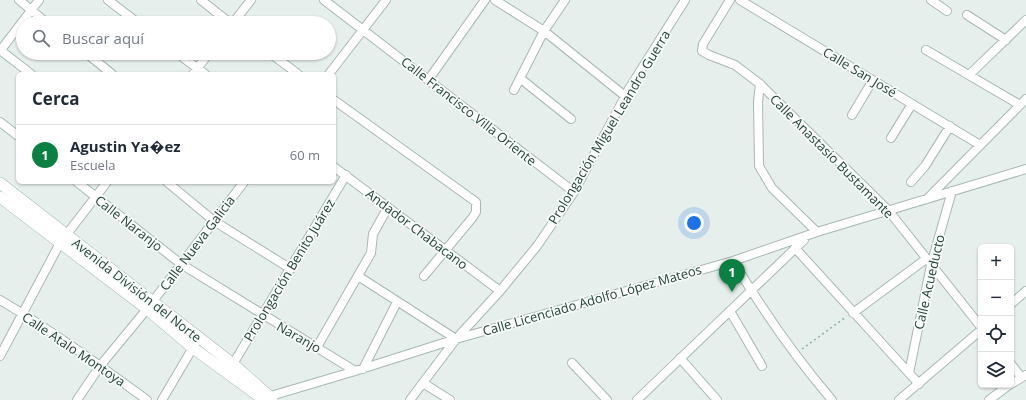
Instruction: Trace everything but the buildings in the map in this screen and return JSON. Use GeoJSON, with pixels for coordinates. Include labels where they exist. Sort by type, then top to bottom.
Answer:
{"type":"FeatureCollection","features":[{"type":"Feature","properties":{"kind":"street"},"geometry":{"type":"LineString","coordinates":[[19,0],[38,16]]}},
{"type":"Feature","properties":{"kind":"street"},"geometry":{"type":"LineString","coordinates":[[26,16],[40,0]]}},
{"type":"Feature","properties":{"kind":"street"},"geometry":{"type":"LineString","coordinates":[[108,0],[129,16]]}},
{"type":"Feature","properties":{"kind":"street"},"geometry":{"type":"LineString","coordinates":[[201,0],[222,16]]}},
{"type":"Feature","properties":{"kind":"street"},"geometry":{"type":"LineString","coordinates":[[237,16],[251,0]]}},
{"type":"Feature","properties":{"kind":"street","name":"Calle Francisco Villa Oriente"},"geometry":{"type":"LineString","coordinates":[[324,0],[364,29],[574,192]]}},
{"type":"Feature","properties":{"kind":"street"},"geometry":{"type":"LineString","coordinates":[[331,72],[386,0]]}},
{"type":"Feature","properties":{"kind":"street"},"geometry":{"type":"LineString","coordinates":[[429,79],[485,0]]}},
{"type":"Feature","properties":{"kind":"street"},"geometry":{"type":"LineString","coordinates":[[495,0],[544,31],[625,96]]}},
{"type":"Feature","properties":{"kind":"street"},"geometry":{"type":"LineString","coordinates":[[514,90],[521,79],[544,31],[565,0]]}},
{"type":"Feature","properties":{"kind":"street","name":"Prolongación Miguel Leandro Guerra"},"geometry":{"type":"LineString","coordinates":[[410,400],[456,339],[500,291],[537,246],[574,192],[625,96],[685,0]]}},
{"type":"Feature","properties":{"kind":"street","name":"Calle Anastasio Bustamante"},"geometry":{"type":"LineString","coordinates":[[730,0],[703,44],[702,51],[708,55],[735,65],[760,84],[888,210],[978,324]]}},
{"type":"Feature","properties":{"kind":"street","name":"Calle San José"},"geometry":{"type":"LineString","coordinates":[[740,0],[980,145]]}},
{"type":"Feature","properties":{"kind":"street"},"geometry":{"type":"LineString","coordinates":[[931,0],[947,11]]}},
{"type":"Feature","properties":{"kind":"street"},"geometry":{"type":"LineString","coordinates":[[967,15],[1006,40]]}},
{"type":"Feature","properties":{"kind":"street"},"geometry":{"type":"LineString","coordinates":[[969,75],[1026,20]]}},
{"type":"Feature","properties":{"kind":"street"},"geometry":{"type":"LineString","coordinates":[[16,29],[0,50],[28,72]]}},
{"type":"Feature","properties":{"kind":"street"},"geometry":{"type":"LineString","coordinates":[[926,50],[1020,105]]}},
{"type":"Feature","properties":{"kind":"street"},"geometry":{"type":"LineString","coordinates":[[95,60],[110,72]]}},
{"type":"Feature","properties":{"kind":"street"},"geometry":{"type":"LineString","coordinates":[[184,60],[195,71],[204,60]]}},
{"type":"Feature","properties":{"kind":"street"},"geometry":{"type":"LineString","coordinates":[[279,60],[295,72]]}},
{"type":"Feature","properties":{"kind":"street"},"geometry":{"type":"LineString","coordinates":[[521,79],[571,119]]}},
{"type":"Feature","properties":{"kind":"street"},"geometry":{"type":"LineString","coordinates":[[852,115],[873,80]]}},
{"type":"Feature","properties":{"kind":"street"},"geometry":{"type":"LineString","coordinates":[[760,84],[758,102],[759,166],[772,188],[817,232]]}},
{"type":"Feature","properties":{"kind":"street"},"geometry":{"type":"LineString","coordinates":[[926,199],[1026,99]]}},
{"type":"Feature","properties":{"kind":"street"},"geometry":{"type":"LineString","coordinates":[[336,101],[476,202],[476,212],[474,217],[445,249],[424,276]]}},
{"type":"Feature","properties":{"kind":"street"},"geometry":{"type":"LineString","coordinates":[[891,138],[912,104]]}},
{"type":"Feature","properties":{"kind":"street"},"geometry":{"type":"LineString","coordinates":[[0,122],[16,134]]}},
{"type":"Feature","properties":{"kind":"street"},"geometry":{"type":"LineString","coordinates":[[911,182],[925,166],[950,126]]}},
{"type":"Feature","properties":{"kind":"street","name":"Andador Chabacano"},"geometry":{"type":"LineString","coordinates":[[336,168],[500,291]]}},
{"type":"Feature","properties":{"kind":"street","name":"Calle Licenciado Adolfo López Mateos"},"geometry":{"type":"LineString","coordinates":[[265,399],[456,339],[733,261],[806,238],[817,232],[1026,168]]}},
{"type":"Feature","properties":{"kind":"street","name":"Prolongación Benito Juárez"},"geometry":{"type":"LineString","coordinates":[[233,364],[346,175]]}},
{"type":"Feature","properties":{"kind":"street","name":"Avenida División del Norte"},"geometry":{"type":"LineString","coordinates":[[0,183],[64,239],[150,305],[265,399]]}},
{"type":"Feature","properties":{"kind":"street","name":"Calle Naranjo"},"geometry":{"type":"LineString","coordinates":[[80,184],[181,264]]}},
{"type":"Feature","properties":{"kind":"street"},"geometry":{"type":"LineString","coordinates":[[0,356],[64,239],[106,184]]}},
{"type":"Feature","properties":{"kind":"street"},"geometry":{"type":"LineString","coordinates":[[170,184],[214,221],[291,268]]}},
{"type":"Feature","properties":{"kind":"street","name":"Calle Nueva Galicia"},"geometry":{"type":"LineString","coordinates":[[77,400],[100,366],[150,305],[242,184]]}},
{"type":"Feature","properties":{"kind":"street","name":"Calle Acueducto"},"geometry":{"type":"LineString","coordinates":[[909,373],[928,262],[952,191]]}},
{"type":"Feature","properties":{"kind":"street","name":"Avenida División del Norte"},"geometry":{"type":"LineString","coordinates":[[0,197],[64,239]]}},
{"type":"Feature","properties":{"kind":"street"},"geometry":{"type":"LineString","coordinates":[[317,347],[371,253],[373,234],[388,207]]}},
{"type":"Feature","properties":{"kind":"street"},"geometry":{"type":"LineString","coordinates":[[637,400],[806,238]]}},
{"type":"Feature","properties":{"kind":"street"},"geometry":{"type":"LineString","coordinates":[[795,248],[919,384]]}},
{"type":"Feature","properties":{"kind":"street"},"geometry":{"type":"LineString","coordinates":[[733,261],[751,291],[795,354],[811,376],[832,400]]}},
{"type":"Feature","properties":{"kind":"street"},"geometry":{"type":"LineString","coordinates":[[853,312],[928,262]]}},
{"type":"Feature","properties":{"kind":"street","name":"Naranjo"},"geometry":{"type":"LineString","coordinates":[[181,264],[263,316],[359,370]]}},
{"type":"Feature","properties":{"kind":"street"},"geometry":{"type":"LineString","coordinates":[[358,276],[456,339]]}},
{"type":"Feature","properties":{"kind":"street"},"geometry":{"type":"LineString","coordinates":[[1014,301],[1026,291]]}},
{"type":"Feature","properties":{"kind":"street","name":"Calle Atalo Montoya"},"geometry":{"type":"LineString","coordinates":[[0,300],[100,366],[147,400]]}},
{"type":"Feature","properties":{"kind":"street"},"geometry":{"type":"LineString","coordinates":[[359,370],[398,302]]}},
{"type":"Feature","properties":{"kind":"street"},"geometry":{"type":"LineString","coordinates":[[730,311],[762,366]]}},
{"type":"Feature","properties":{"kind":"street"},"geometry":{"type":"LineString","coordinates":[[900,400],[907,397],[919,384],[978,331]]}},
{"type":"Feature","properties":{"kind":"street"},"geometry":{"type":"LineString","coordinates":[[162,400],[196,343]]}},
{"type":"Feature","properties":{"kind":"street","name":"Avenida División del Norte"},"geometry":{"type":"LineString","coordinates":[[196,343],[233,364],[265,399]]}},
{"type":"Feature","properties":{"kind":"street"},"geometry":{"type":"LineString","coordinates":[[680,358],[717,400]]}},
{"type":"Feature","properties":{"kind":"street"},"geometry":{"type":"LineString","coordinates":[[572,363],[607,400]]}},
{"type":"Feature","properties":{"kind":"street"},"geometry":{"type":"LineString","coordinates":[[1014,367],[1023,376],[1014,382]]}},
{"type":"Feature","properties":{"kind":"street"},"geometry":{"type":"LineString","coordinates":[[423,383],[450,400]]}},
{"type":"Feature","properties":{"kind":"street"},"geometry":{"type":"LineString","coordinates":[[989,400],[1005,388]]}},
{"type":"Feature","properties":{"kind":"street"},"geometry":{"type":"LineString","coordinates":[[1002,391],[1004,400]]}},
{"type":"Feature","properties":{"kind":"path"},"geometry":{"type":"LineString","coordinates":[[795,354],[853,312]]}},
{"type":"Feature","properties":{"kind":"place","name":"Agustin Ya�ez"},"geometry":{"type":"Point","coordinates":[732,292]}}]}
